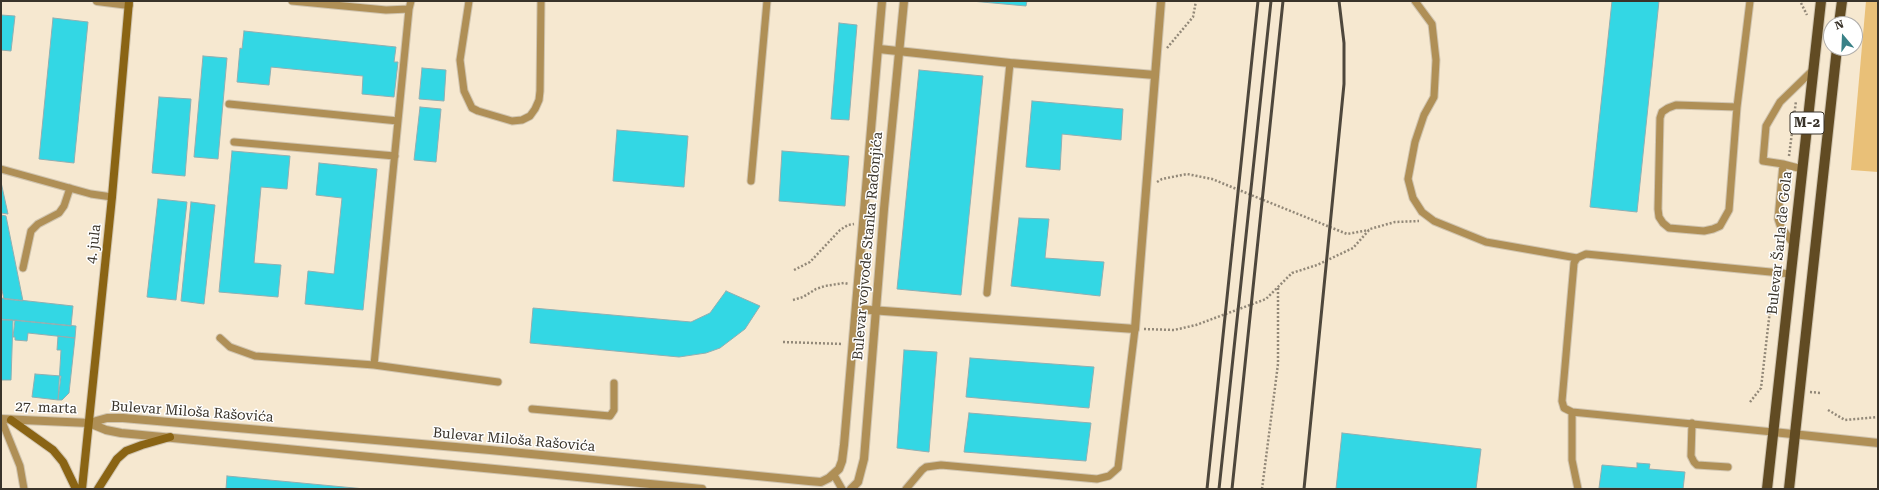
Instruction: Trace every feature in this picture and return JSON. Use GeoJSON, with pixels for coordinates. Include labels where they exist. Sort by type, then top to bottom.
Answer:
{"type":"FeatureCollection","features":[{"type":"Feature","properties":{"kind":"main road","name":"Bulevar Šarla de Gola"},"geometry":{"type":"LineString","coordinates":[[1767,489],[1820,1]]}},
{"type":"Feature","properties":{"kind":"main road"},"geometry":{"type":"LineString","coordinates":[[1841,16],[1842,1]]}},
{"type":"Feature","properties":{"kind":"main road","name":"4. jula"},"geometry":{"type":"LineString","coordinates":[[82,489],[112,196],[129,3]]}},
{"type":"Feature","properties":{"kind":"main road","name":"M-2"},"geometry":{"type":"LineString","coordinates":[[1789,489],[1836,56]]}},
{"type":"Feature","properties":{"kind":"main road"},"geometry":{"type":"LineString","coordinates":[[11,420],[53,450],[63,462],[76,489]]}},
{"type":"Feature","properties":{"kind":"main road"},"geometry":{"type":"LineString","coordinates":[[98,489],[116,459],[126,451],[142,444],[170,437]]}},
{"type":"Feature","properties":{"kind":"street"},"geometry":{"type":"LineString","coordinates":[[97,1],[129,3]]}},
{"type":"Feature","properties":{"kind":"street","name":"Bulevar vojvode Stanka Radonjića"},"geometry":{"type":"LineString","coordinates":[[834,475],[842,461],[882,1]]}},
{"type":"Feature","properties":{"kind":"street","name":"Bulevar vojvode Stanka Radonjića"},"geometry":{"type":"LineString","coordinates":[[851,489],[858,482],[864,458],[904,1]]}},
{"type":"Feature","properties":{"kind":"street"},"geometry":{"type":"LineString","coordinates":[[856,309],[1135,329],[1161,1]]}},
{"type":"Feature","properties":{"kind":"street"},"geometry":{"type":"LineString","coordinates":[[879,49],[1010,63],[1156,75]]}},
{"type":"Feature","properties":{"kind":"street","name":"Bulevar Miloša Rašovića"},"geometry":{"type":"LineString","coordinates":[[89,423],[107,418],[131,418],[484,449],[821,482],[834,475]]}},
{"type":"Feature","properties":{"kind":"street","name":"27. marta"},"geometry":{"type":"LineString","coordinates":[[1,419],[89,423]]}},
{"type":"Feature","properties":{"kind":"street","name":"Bulevar Miloša Rašovića"},"geometry":{"type":"LineString","coordinates":[[89,423],[106,430],[170,437],[702,489]]}},
{"type":"Feature","properties":{"kind":"street"},"geometry":{"type":"LineString","coordinates":[[1774,432],[1878,443]]}},
{"type":"Feature","properties":{"kind":"lane"},"geometry":{"type":"LineString","coordinates":[[292,1],[386,10],[410,9]]}},
{"type":"Feature","properties":{"kind":"lane"},"geometry":{"type":"LineString","coordinates":[[374,365],[398,121],[412,1]]}},
{"type":"Feature","properties":{"kind":"lane"},"geometry":{"type":"LineString","coordinates":[[469,1],[460,60],[461,76],[466,97],[472,108],[512,121],[522,120],[530,116],[536,109],[539,100],[541,1]]}},
{"type":"Feature","properties":{"kind":"lane"},"geometry":{"type":"LineString","coordinates":[[751,181],[767,1]]}},
{"type":"Feature","properties":{"kind":"lane"},"geometry":{"type":"LineString","coordinates":[[1415,1],[1432,24],[1436,60],[1434,97],[1424,115],[1415,142],[1408,179],[1413,198],[1416,203],[1422,212],[1434,221],[1486,242],[1578,258]]}},
{"type":"Feature","properties":{"kind":"lane"},"geometry":{"type":"LineString","coordinates":[[1737,107],[1676,105],[1662,112],[1660,118],[1658,209],[1659,217],[1663,223],[1670,228],[1704,231],[1713,229],[1720,226],[1726,218],[1729,210],[1737,107],[1750,1]]}},
{"type":"Feature","properties":{"kind":"lane"},"geometry":{"type":"LineString","coordinates":[[987,293],[1010,63]]}},
{"type":"Feature","properties":{"kind":"lane"},"geometry":{"type":"LineString","coordinates":[[1802,168],[1763,161],[1766,126],[1780,102],[1813,70]]}},
{"type":"Feature","properties":{"kind":"lane"},"geometry":{"type":"LineString","coordinates":[[229,104],[398,121]]}},
{"type":"Feature","properties":{"kind":"lane"},"geometry":{"type":"LineString","coordinates":[[234,142],[395,156]]}},
{"type":"Feature","properties":{"kind":"lane"},"geometry":{"type":"LineString","coordinates":[[1783,164],[1778,219],[1780,225],[1794,245]]}},
{"type":"Feature","properties":{"kind":"lane"},"geometry":{"type":"LineString","coordinates":[[1,169],[91,194],[112,196]]}},
{"type":"Feature","properties":{"kind":"lane"},"geometry":{"type":"LineString","coordinates":[[23,268],[31,231],[38,224],[59,213],[64,206],[70,188]]}},
{"type":"Feature","properties":{"kind":"lane"},"geometry":{"type":"LineString","coordinates":[[1774,432],[1572,412],[1564,408],[1562,401],[1574,263],[1578,258],[1586,254],[1790,274]]}},
{"type":"Feature","properties":{"kind":"lane"},"geometry":{"type":"LineString","coordinates":[[906,489],[926,467],[941,465],[1097,479],[1109,476],[1118,468],[1135,329]]}},
{"type":"Feature","properties":{"kind":"lane"},"geometry":{"type":"LineString","coordinates":[[220,338],[230,347],[255,356],[374,365],[498,382]]}},
{"type":"Feature","properties":{"kind":"lane"},"geometry":{"type":"LineString","coordinates":[[532,409],[610,416],[614,410],[614,383]]}},
{"type":"Feature","properties":{"kind":"lane"},"geometry":{"type":"LineString","coordinates":[[1572,412],[1572,460],[1578,489]]}},
{"type":"Feature","properties":{"kind":"lane"},"geometry":{"type":"LineString","coordinates":[[1,419],[20,466],[24,489]]}},
{"type":"Feature","properties":{"kind":"lane"},"geometry":{"type":"LineString","coordinates":[[1692,423],[1691,456],[1694,462],[1697,465],[1728,466]]}},
{"type":"Feature","properties":{"kind":"lane"},"geometry":{"type":"LineString","coordinates":[[834,475],[842,489]]}},
{"type":"Feature","properties":{"kind":"path"},"geometry":{"type":"LineString","coordinates":[[1157,51],[1168,48],[1193,17],[1196,1]]}},
{"type":"Feature","properties":{"kind":"path"},"geometry":{"type":"LineString","coordinates":[[1147,188],[1162,179],[1187,174],[1212,179],[1347,234],[1370,230],[1395,222],[1434,221]]}},
{"type":"Feature","properties":{"kind":"path"},"geometry":{"type":"LineString","coordinates":[[794,270],[803,267],[810,262],[829,244],[834,236],[848,225],[863,224]]}},
{"type":"Feature","properties":{"kind":"path"},"geometry":{"type":"LineString","coordinates":[[1135,329],[1174,330],[1196,325],[1266,299],[1292,273],[1317,265],[1353,248],[1370,230]]}},
{"type":"Feature","properties":{"kind":"path"},"geometry":{"type":"LineString","coordinates":[[793,300],[803,297],[816,289],[825,286],[844,283],[858,286]]}},
{"type":"Feature","properties":{"kind":"path"},"geometry":{"type":"LineString","coordinates":[[1750,402],[1761,388],[1773,284]]}},
{"type":"Feature","properties":{"kind":"path"},"geometry":{"type":"LineString","coordinates":[[1262,489],[1278,364],[1278,287]]}},
{"type":"Feature","properties":{"kind":"path"},"geometry":{"type":"LineString","coordinates":[[783,342],[852,344]]}},
{"type":"Feature","properties":{"kind":"path"},"geometry":{"type":"LineString","coordinates":[[1828,410],[1845,420],[1878,417]]}},
{"type":"Feature","properties":{"kind":"shaded area"},"geometry":{"type":"Polygon","coordinates":[[[1866,1],[1878,1],[1878,172],[1851,170],[1861,56],[1863,56],[1866,1]]]}},
{"type":"Feature","properties":{"kind":"building"},"geometry":{"type":"Polygon","coordinates":[[[971,1],[1027,1],[1026,6],[971,1]]]}},
{"type":"Feature","properties":{"kind":"building"},"geometry":{"type":"Polygon","coordinates":[[[1612,1],[1659,1],[1637,212],[1590,207],[1612,1]]]}},
{"type":"Feature","properties":{"kind":"building"},"geometry":{"type":"Polygon","coordinates":[[[1,15],[15,16],[11,51],[1,50],[1,15]]]}},
{"type":"Feature","properties":{"kind":"building"},"geometry":{"type":"Polygon","coordinates":[[[53,18],[88,22],[74,163],[39,159],[53,18]]]}},
{"type":"Feature","properties":{"kind":"building"},"geometry":{"type":"Polygon","coordinates":[[[839,23],[857,25],[849,120],[831,119],[839,23]]]}},
{"type":"Feature","properties":{"kind":"building"},"geometry":{"type":"Polygon","coordinates":[[[244,31],[396,47],[394,62],[398,62],[394,97],[362,94],[363,76],[271,67],[269,85],[237,82],[240,48],[242,49],[244,31]]]}},
{"type":"Feature","properties":{"kind":"building"},"geometry":{"type":"Polygon","coordinates":[[[203,56],[227,58],[218,159],[194,157],[203,56]]]}},
{"type":"Feature","properties":{"kind":"building"},"geometry":{"type":"Polygon","coordinates":[[[422,68],[446,70],[444,101],[419,99],[422,68]]]}},
{"type":"Feature","properties":{"kind":"building"},"geometry":{"type":"Polygon","coordinates":[[[919,70],[983,76],[961,295],[897,289],[919,70]]]}},
{"type":"Feature","properties":{"kind":"building"},"geometry":{"type":"Polygon","coordinates":[[[159,97],[191,99],[185,176],[152,173],[159,97]]]}},
{"type":"Feature","properties":{"kind":"building"},"geometry":{"type":"Polygon","coordinates":[[[1032,101],[1123,109],[1121,140],[1062,134],[1060,170],[1026,167],[1032,101]]]}},
{"type":"Feature","properties":{"kind":"building"},"geometry":{"type":"Polygon","coordinates":[[[420,107],[441,109],[436,162],[414,160],[420,107]]]}},
{"type":"Feature","properties":{"kind":"building"},"geometry":{"type":"Polygon","coordinates":[[[617,130],[688,136],[684,187],[613,181],[617,130]]]}},
{"type":"Feature","properties":{"kind":"building"},"geometry":{"type":"Polygon","coordinates":[[[232,151],[290,156],[287,189],[261,187],[254,263],[281,265],[278,297],[219,292],[232,151]]]}},
{"type":"Feature","properties":{"kind":"building"},"geometry":{"type":"Polygon","coordinates":[[[782,151],[849,156],[845,206],[779,201],[782,151]]]}},
{"type":"Feature","properties":{"kind":"building"},"geometry":{"type":"Polygon","coordinates":[[[319,163],[377,169],[363,310],[305,304],[308,271],[334,274],[342,198],[316,195],[319,163]]]}},
{"type":"Feature","properties":{"kind":"building"},"geometry":{"type":"Polygon","coordinates":[[[1,182],[8,214],[1,213],[1,182]]]}},
{"type":"Feature","properties":{"kind":"building"},"geometry":{"type":"Polygon","coordinates":[[[158,199],[187,202],[176,300],[147,297],[158,199]]]}},
{"type":"Feature","properties":{"kind":"building"},"geometry":{"type":"Polygon","coordinates":[[[191,202],[215,205],[204,304],[181,301],[191,202]]]}},
{"type":"Feature","properties":{"kind":"building"},"geometry":{"type":"Polygon","coordinates":[[[1,215],[6,216],[23,301],[4,299],[1,286],[1,215]]]}},
{"type":"Feature","properties":{"kind":"building"},"geometry":{"type":"Polygon","coordinates":[[[1019,218],[1049,219],[1045,258],[1104,262],[1100,296],[1011,286],[1019,218]]]}},
{"type":"Feature","properties":{"kind":"building"},"geometry":{"type":"Polygon","coordinates":[[[726,291],[760,306],[745,329],[720,348],[706,353],[679,357],[530,343],[533,308],[691,322],[710,313],[726,291]]]}},
{"type":"Feature","properties":{"kind":"building"},"geometry":{"type":"Polygon","coordinates":[[[1,298],[73,306],[71,326],[1,319],[1,298]]]}},
{"type":"Feature","properties":{"kind":"building"},"geometry":{"type":"Polygon","coordinates":[[[1,320],[13,320],[11,380],[1,380],[1,320]]]}},
{"type":"Feature","properties":{"kind":"building"},"geometry":{"type":"Polygon","coordinates":[[[15,320],[76,326],[75,338],[28,333],[27,341],[15,340],[15,337],[13,337],[15,320]]]}},
{"type":"Feature","properties":{"kind":"building"},"geometry":{"type":"Polygon","coordinates":[[[58,336],[75,338],[69,393],[62,400],[58,400],[61,350],[57,350],[58,336]]]}},
{"type":"Feature","properties":{"kind":"building"},"geometry":{"type":"Polygon","coordinates":[[[904,350],[937,352],[929,452],[897,448],[904,350]]]}},
{"type":"Feature","properties":{"kind":"building"},"geometry":{"type":"Polygon","coordinates":[[[970,358],[1094,367],[1089,408],[966,397],[970,358]]]}},
{"type":"Feature","properties":{"kind":"building"},"geometry":{"type":"Polygon","coordinates":[[[35,374],[61,376],[58,400],[32,397],[35,374]]]}},
{"type":"Feature","properties":{"kind":"building"},"geometry":{"type":"Polygon","coordinates":[[[969,413],[1091,423],[1086,461],[964,452],[969,413]]]}},
{"type":"Feature","properties":{"kind":"building"},"geometry":{"type":"Polygon","coordinates":[[[1342,433],[1481,449],[1476,489],[1336,489],[1342,433]]]}},
{"type":"Feature","properties":{"kind":"building"},"geometry":{"type":"Polygon","coordinates":[[[1637,463],[1650,464],[1649,469],[1685,472],[1683,489],[1599,488],[1602,465],[1637,468],[1637,463]]]}},
{"type":"Feature","properties":{"kind":"building"},"geometry":{"type":"Polygon","coordinates":[[[227,476],[365,489],[226,489],[227,476]]]}},
{"type":"Feature","properties":{"kind":"railway"},"geometry":{"type":"LineString","coordinates":[[1207,489],[1258,1]]}},
{"type":"Feature","properties":{"kind":"railway"},"geometry":{"type":"LineString","coordinates":[[1219,489],[1271,1]]}},
{"type":"Feature","properties":{"kind":"railway"},"geometry":{"type":"LineString","coordinates":[[1232,489],[1283,1]]}},
{"type":"Feature","properties":{"kind":"railway"},"geometry":{"type":"LineString","coordinates":[[1304,489],[1344,84],[1344,43],[1339,1]]}}]}
